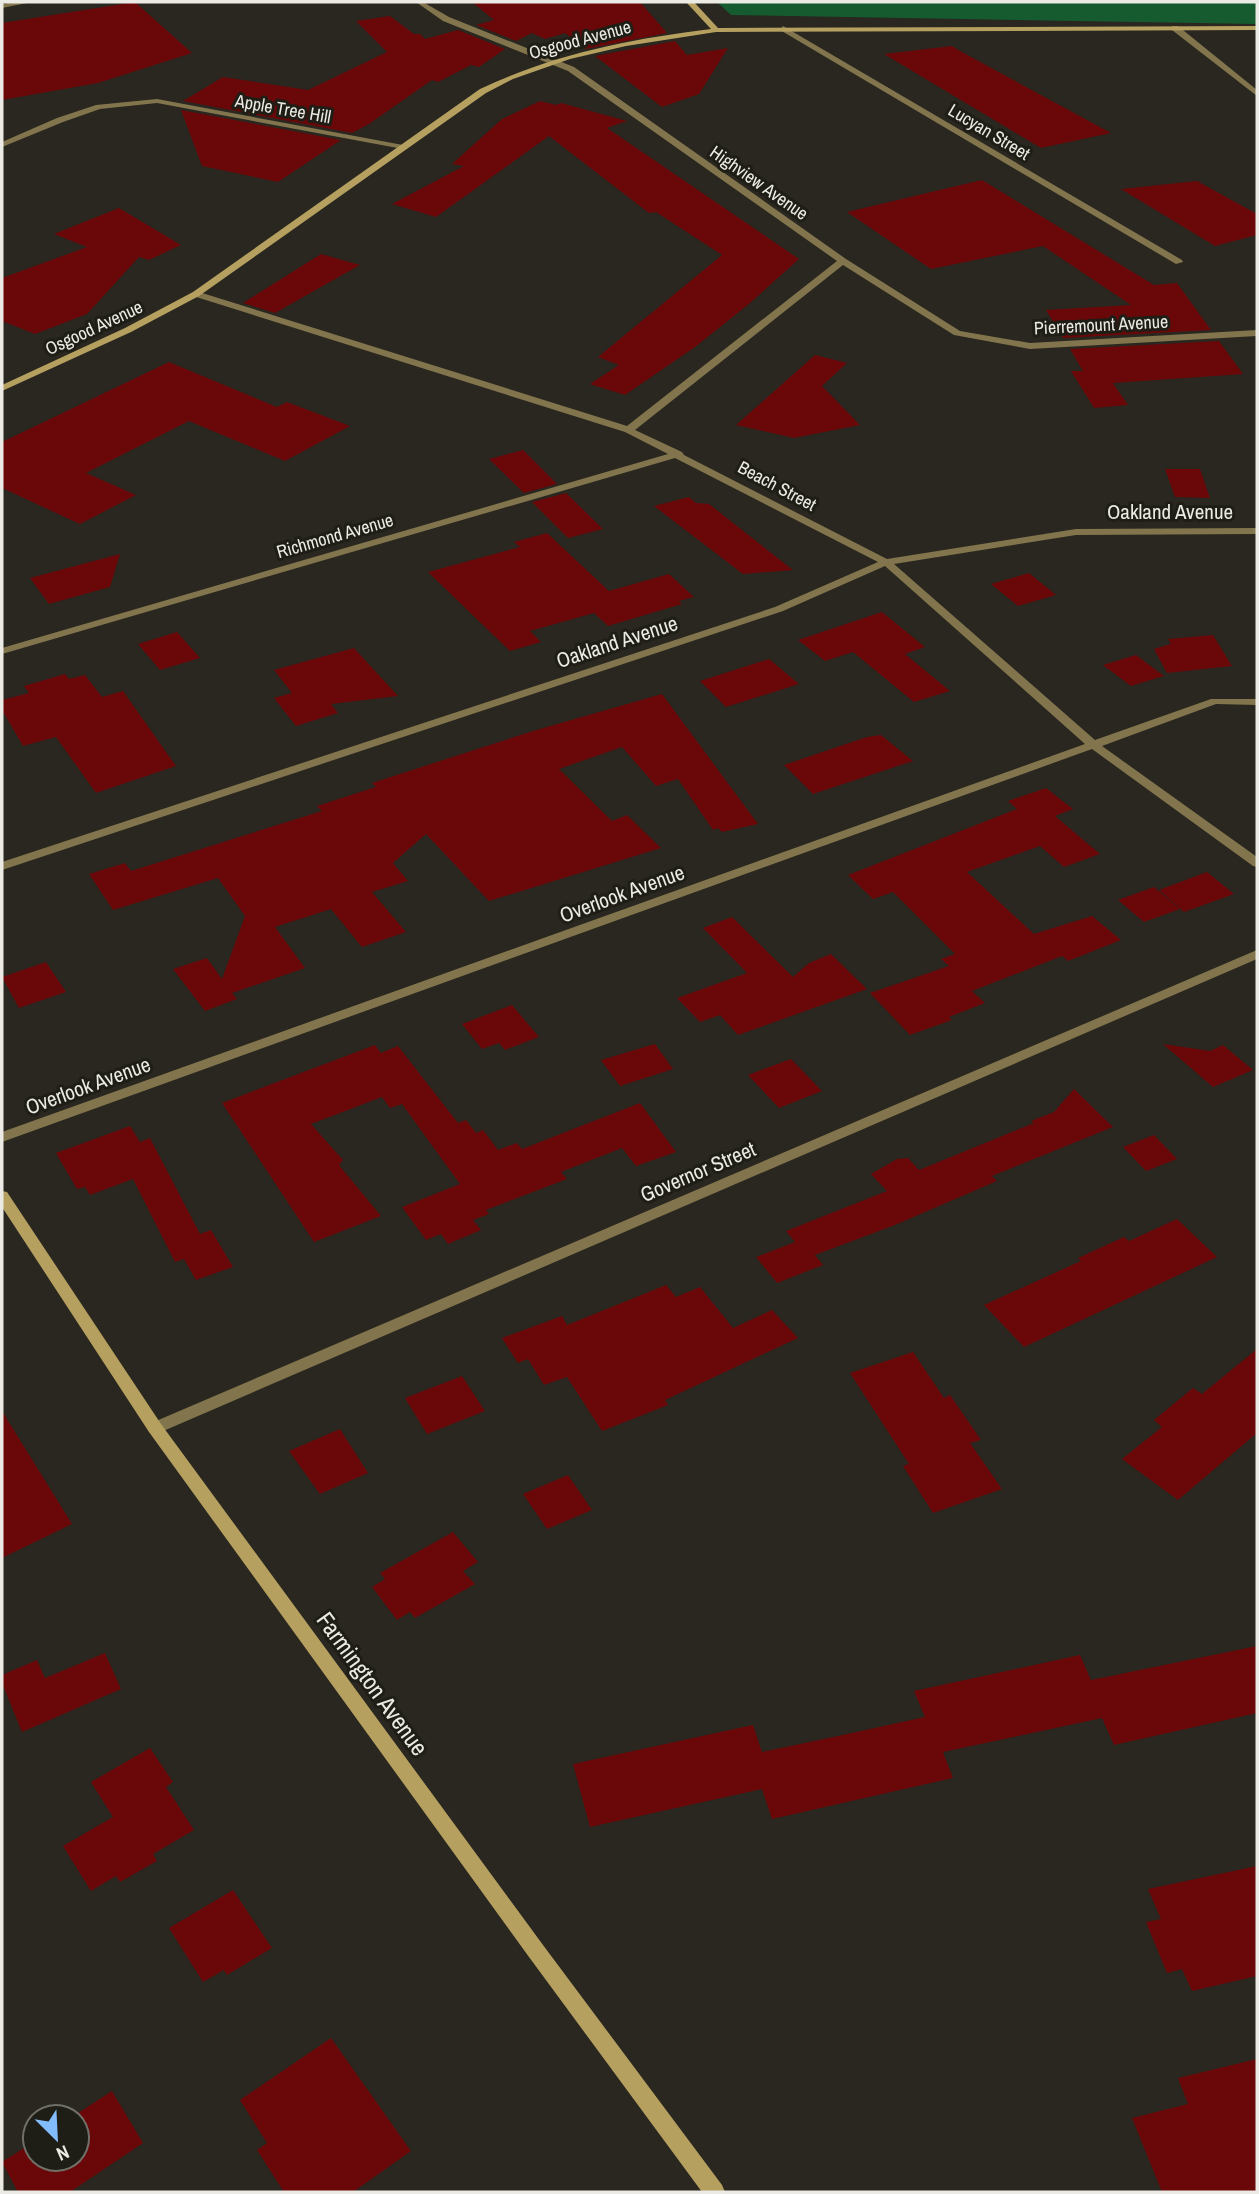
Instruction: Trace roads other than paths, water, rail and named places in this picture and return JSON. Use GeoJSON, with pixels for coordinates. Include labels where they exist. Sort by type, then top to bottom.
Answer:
{"type":"FeatureCollection","features":[{"type":"Feature","properties":{"kind":"street"},"geometry":{"type":"LineString","coordinates":[[2,6],[29,2]]}},
{"type":"Feature","properties":{"kind":"street","name":"Highview Avenue"},"geometry":{"type":"LineString","coordinates":[[419,2],[446,19],[571,69],[843,261]]}},
{"type":"Feature","properties":{"kind":"street"},"geometry":{"type":"LineString","coordinates":[[690,2],[716,30]]}},
{"type":"Feature","properties":{"kind":"street","name":"Lucyan Street"},"geometry":{"type":"LineString","coordinates":[[783,28],[1179,262]]}},
{"type":"Feature","properties":{"kind":"street"},"geometry":{"type":"LineString","coordinates":[[1175,28],[1257,94]]}},
{"type":"Feature","properties":{"kind":"street","name":"Osgood Avenue"},"geometry":{"type":"LineString","coordinates":[[2,388],[128,330],[196,295],[484,91],[508,78],[552,61],[629,42],[716,30],[1257,28]]}},
{"type":"Feature","properties":{"kind":"street","name":"Apple Tree Hill"},"geometry":{"type":"LineString","coordinates":[[2,145],[60,120],[99,107],[157,101],[403,147]]}},
{"type":"Feature","properties":{"kind":"street"},"geometry":{"type":"LineString","coordinates":[[628,430],[843,261]]}},
{"type":"Feature","properties":{"kind":"street","name":"Pierremount Avenue"},"geometry":{"type":"LineString","coordinates":[[843,261],[957,333],[1030,346],[1257,333]]}},
{"type":"Feature","properties":{"kind":"street","name":"Beach Street"},"geometry":{"type":"LineString","coordinates":[[196,295],[628,430],[886,562],[1093,745],[1257,863]]}},
{"type":"Feature","properties":{"kind":"street","name":"Richmond Avenue"},"geometry":{"type":"LineString","coordinates":[[2,652],[679,454]]}},
{"type":"Feature","properties":{"kind":"street","name":"Oakland Avenue"},"geometry":{"type":"LineString","coordinates":[[2,866],[779,609],[886,562],[1076,532],[1257,531]]}},
{"type":"Feature","properties":{"kind":"street","name":"Overlook Avenue"},"geometry":{"type":"LineString","coordinates":[[2,1137],[1215,701],[1257,702]]}},
{"type":"Feature","properties":{"kind":"street","name":"Governor Street"},"geometry":{"type":"LineString","coordinates":[[155,1428],[1257,954]]}},
{"type":"Feature","properties":{"kind":"street","name":"Farmington Avenue"},"geometry":{"type":"LineString","coordinates":[[2,1196],[155,1428],[584,2018],[715,2192]]}}]}
